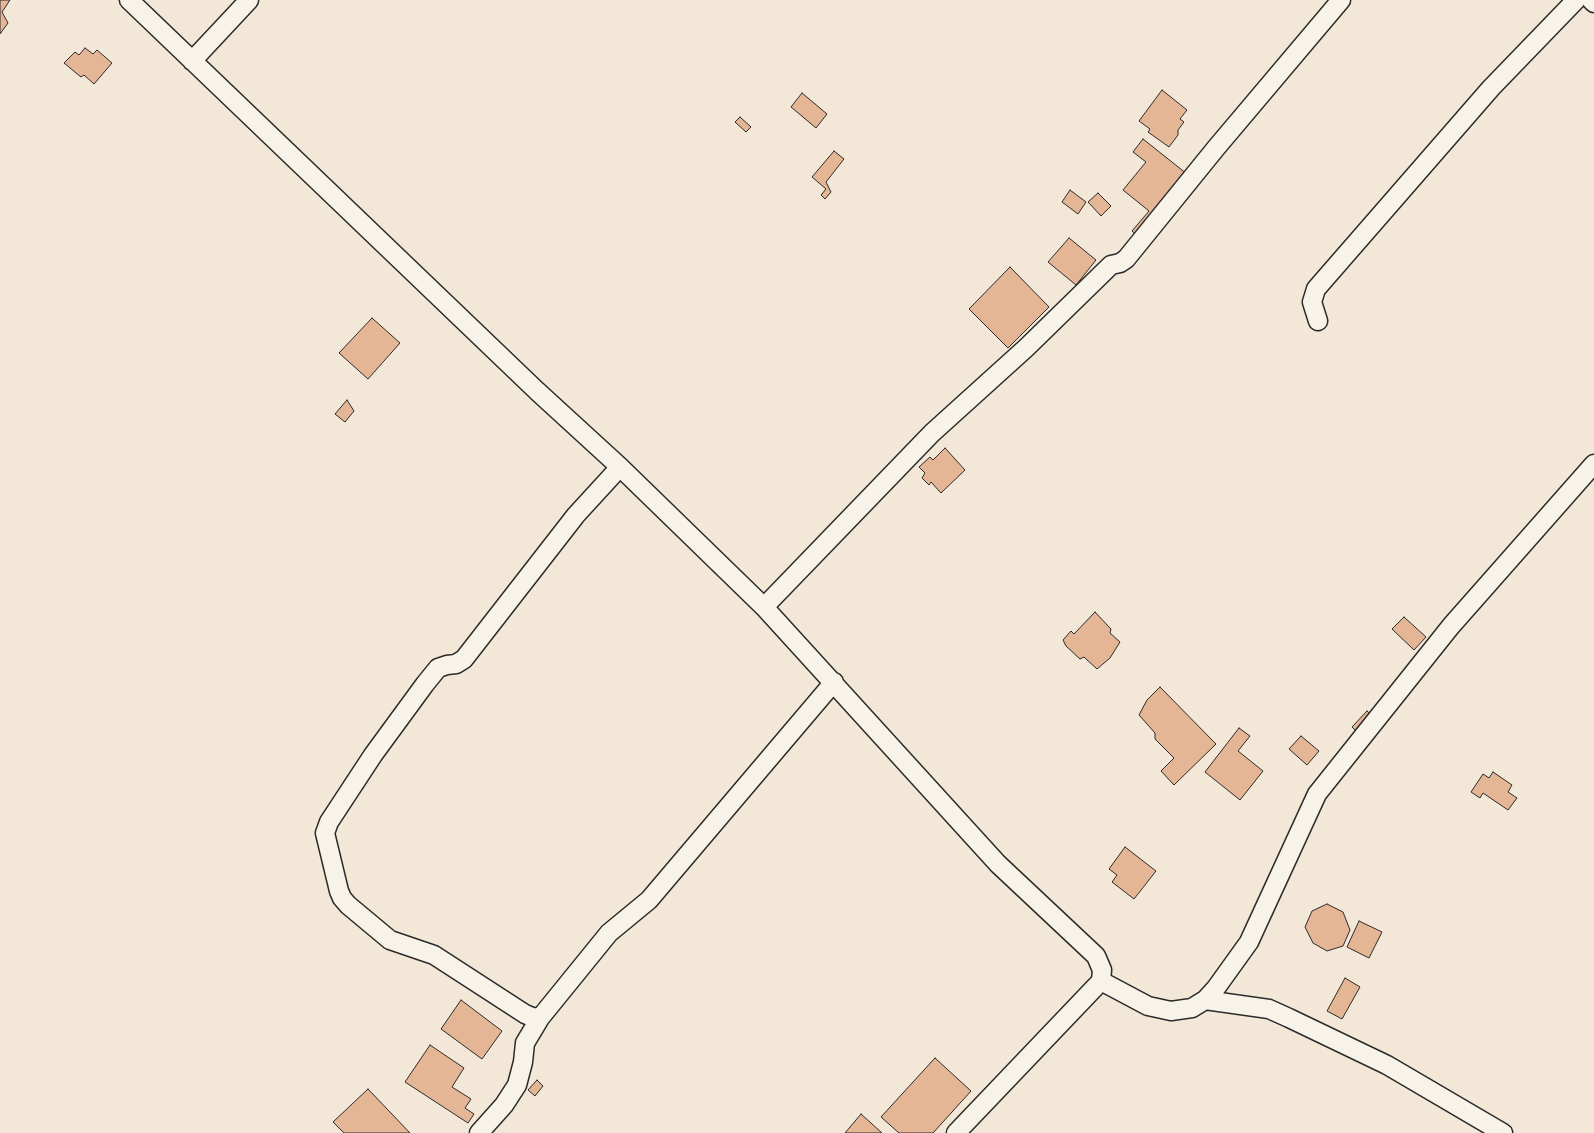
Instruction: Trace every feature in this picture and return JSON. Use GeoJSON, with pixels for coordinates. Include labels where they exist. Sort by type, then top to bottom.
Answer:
{"type":"FeatureCollection","features":[{"type":"Feature","properties":{"kind":"street"},"geometry":{"type":"LineString","coordinates":[[129,0],[537,391],[620,467],[764,607],[834,682],[998,864],[1096,956],[1102,970],[1101,981],[956,1133]]}},
{"type":"Feature","properties":{"kind":"street"},"geometry":{"type":"LineString","coordinates":[[192,61],[249,0]]}},
{"type":"Feature","properties":{"kind":"street"},"geometry":{"type":"LineString","coordinates":[[764,607],[932,432],[1026,348],[1111,265],[1120,263],[1126,258],[1216,148],[1341,0]]}},
{"type":"Feature","properties":{"kind":"street"},"geometry":{"type":"LineString","coordinates":[[1318,321],[1312,302],[1316,289],[1491,88],[1576,0]]}},
{"type":"Feature","properties":{"kind":"street"},"geometry":{"type":"LineString","coordinates":[[1591,0],[1594,3]]}},
{"type":"Feature","properties":{"kind":"street"},"geometry":{"type":"LineString","coordinates":[[1101,981],[1148,1006],[1171,1011],[1192,1008],[1205,1000],[1216,988],[1249,942],[1317,794],[1451,626],[1594,464]]}},
{"type":"Feature","properties":{"kind":"street"},"geometry":{"type":"LineString","coordinates":[[540,1018],[525,1014],[434,955],[390,940],[348,905],[342,898],[339,891],[325,833],[329,822],[373,754],[425,684],[438,668],[456,664],[464,659],[576,515],[620,467]]}},
{"type":"Feature","properties":{"kind":"street"},"geometry":{"type":"LineString","coordinates":[[479,1133],[504,1105],[517,1085],[523,1062],[525,1043],[540,1018],[609,933],[648,900],[834,682]]}},
{"type":"Feature","properties":{"kind":"street"},"geometry":{"type":"LineString","coordinates":[[1205,1000],[1269,1009],[1387,1065],[1503,1133]]}},
{"type":"Feature","properties":{"kind":"building"},"geometry":{"type":"Polygon","coordinates":[[[0,0],[10,0],[2,12],[8,23],[0,34],[0,0]]]}},
{"type":"Feature","properties":{"kind":"building"},"geometry":{"type":"Polygon","coordinates":[[[85,48],[93,54],[97,50],[112,63],[94,84],[84,75],[81,77],[64,63],[75,52],[79,55],[85,48]]]}},
{"type":"Feature","properties":{"kind":"building"},"geometry":{"type":"Polygon","coordinates":[[[1162,90],[1187,110],[1180,119],[1184,122],[1178,130],[1178,135],[1169,147],[1148,132],[1150,129],[1139,121],[1162,90]]]}},
{"type":"Feature","properties":{"kind":"building"},"geometry":{"type":"Polygon","coordinates":[[[802,93],[827,114],[816,128],[791,107],[802,93]]]}},
{"type":"Feature","properties":{"kind":"building"},"geometry":{"type":"Polygon","coordinates":[[[740,117],[751,127],[746,132],[735,122],[740,117]]]}},
{"type":"Feature","properties":{"kind":"building"},"geometry":{"type":"Polygon","coordinates":[[[1143,139],[1192,178],[1142,240],[1132,231],[1149,211],[1123,190],[1146,162],[1133,152],[1143,139]]]}},
{"type":"Feature","properties":{"kind":"building"},"geometry":{"type":"Polygon","coordinates":[[[834,151],[844,159],[826,182],[831,192],[825,199],[821,195],[826,189],[812,177],[834,151]]]}},
{"type":"Feature","properties":{"kind":"building"},"geometry":{"type":"Polygon","coordinates":[[[1070,190],[1086,202],[1078,214],[1062,202],[1070,190]]]}},
{"type":"Feature","properties":{"kind":"building"},"geometry":{"type":"Polygon","coordinates":[[[1098,193],[1111,206],[1101,216],[1088,202],[1098,193]]]}},
{"type":"Feature","properties":{"kind":"building"},"geometry":{"type":"Polygon","coordinates":[[[1069,238],[1096,260],[1076,285],[1048,262],[1069,238]]]}},
{"type":"Feature","properties":{"kind":"building"},"geometry":{"type":"Polygon","coordinates":[[[1010,267],[1049,307],[1008,348],[969,309],[1010,267]]]}},
{"type":"Feature","properties":{"kind":"building"},"geometry":{"type":"Polygon","coordinates":[[[372,318],[400,343],[368,379],[339,353],[372,318]]]}},
{"type":"Feature","properties":{"kind":"building"},"geometry":{"type":"Polygon","coordinates":[[[347,400],[354,411],[345,422],[335,414],[347,400]]]}},
{"type":"Feature","properties":{"kind":"building"},"geometry":{"type":"Polygon","coordinates":[[[945,448],[965,470],[941,493],[931,482],[929,485],[922,478],[925,473],[919,467],[930,457],[933,460],[945,448]]]}},
{"type":"Feature","properties":{"kind":"building"},"geometry":{"type":"Polygon","coordinates":[[[1095,612],[1111,629],[1110,633],[1120,642],[1110,658],[1097,669],[1084,657],[1080,659],[1066,646],[1063,640],[1071,631],[1074,634],[1095,612]]]}},
{"type":"Feature","properties":{"kind":"building"},"geometry":{"type":"Polygon","coordinates":[[[1404,617],[1426,637],[1414,650],[1392,629],[1404,617]]]}},
{"type":"Feature","properties":{"kind":"building"},"geometry":{"type":"Polygon","coordinates":[[[1160,687],[1216,744],[1174,785],[1161,771],[1174,758],[1155,739],[1155,733],[1139,715],[1147,700],[1160,687]]]}},
{"type":"Feature","properties":{"kind":"building"},"geometry":{"type":"Polygon","coordinates":[[[1367,711],[1375,718],[1359,734],[1352,727],[1367,711]]]}},
{"type":"Feature","properties":{"kind":"building"},"geometry":{"type":"Polygon","coordinates":[[[1239,728],[1250,736],[1238,751],[1263,771],[1240,800],[1205,772],[1239,728]]]}},
{"type":"Feature","properties":{"kind":"building"},"geometry":{"type":"Polygon","coordinates":[[[1301,736],[1319,751],[1307,765],[1289,749],[1301,736]]]}},
{"type":"Feature","properties":{"kind":"building"},"geometry":{"type":"Polygon","coordinates":[[[1493,772],[1512,785],[1508,792],[1517,798],[1508,810],[1483,793],[1480,798],[1471,792],[1483,774],[1489,778],[1493,772]]]}},
{"type":"Feature","properties":{"kind":"building"},"geometry":{"type":"Polygon","coordinates":[[[1125,847],[1156,871],[1134,899],[1112,882],[1117,875],[1109,869],[1125,847]]]}},
{"type":"Feature","properties":{"kind":"building"},"geometry":{"type":"Polygon","coordinates":[[[1327,904],[1343,912],[1350,930],[1343,946],[1327,951],[1313,943],[1305,927],[1312,911],[1327,904]]]}},
{"type":"Feature","properties":{"kind":"building"},"geometry":{"type":"Polygon","coordinates":[[[1359,921],[1382,932],[1369,958],[1347,947],[1359,921]]]}},
{"type":"Feature","properties":{"kind":"building"},"geometry":{"type":"Polygon","coordinates":[[[1345,978],[1360,987],[1342,1019],[1327,1011],[1345,978]]]}},
{"type":"Feature","properties":{"kind":"building"},"geometry":{"type":"Polygon","coordinates":[[[461,1000],[502,1031],[482,1059],[441,1029],[461,1000]]]}},
{"type":"Feature","properties":{"kind":"building"},"geometry":{"type":"Polygon","coordinates":[[[430,1045],[464,1068],[452,1087],[471,1099],[465,1108],[474,1114],[468,1123],[405,1082],[430,1045]]]}},
{"type":"Feature","properties":{"kind":"building"},"geometry":{"type":"Polygon","coordinates":[[[935,1058],[971,1091],[933,1133],[899,1133],[881,1117],[935,1058]]]}},
{"type":"Feature","properties":{"kind":"building"},"geometry":{"type":"Polygon","coordinates":[[[537,1080],[543,1086],[535,1096],[528,1090],[537,1080]]]}},
{"type":"Feature","properties":{"kind":"building"},"geometry":{"type":"Polygon","coordinates":[[[368,1089],[410,1133],[344,1133],[333,1122],[368,1089]]]}},
{"type":"Feature","properties":{"kind":"building"},"geometry":{"type":"Polygon","coordinates":[[[861,1114],[882,1133],[845,1133],[861,1114]]]}}]}
